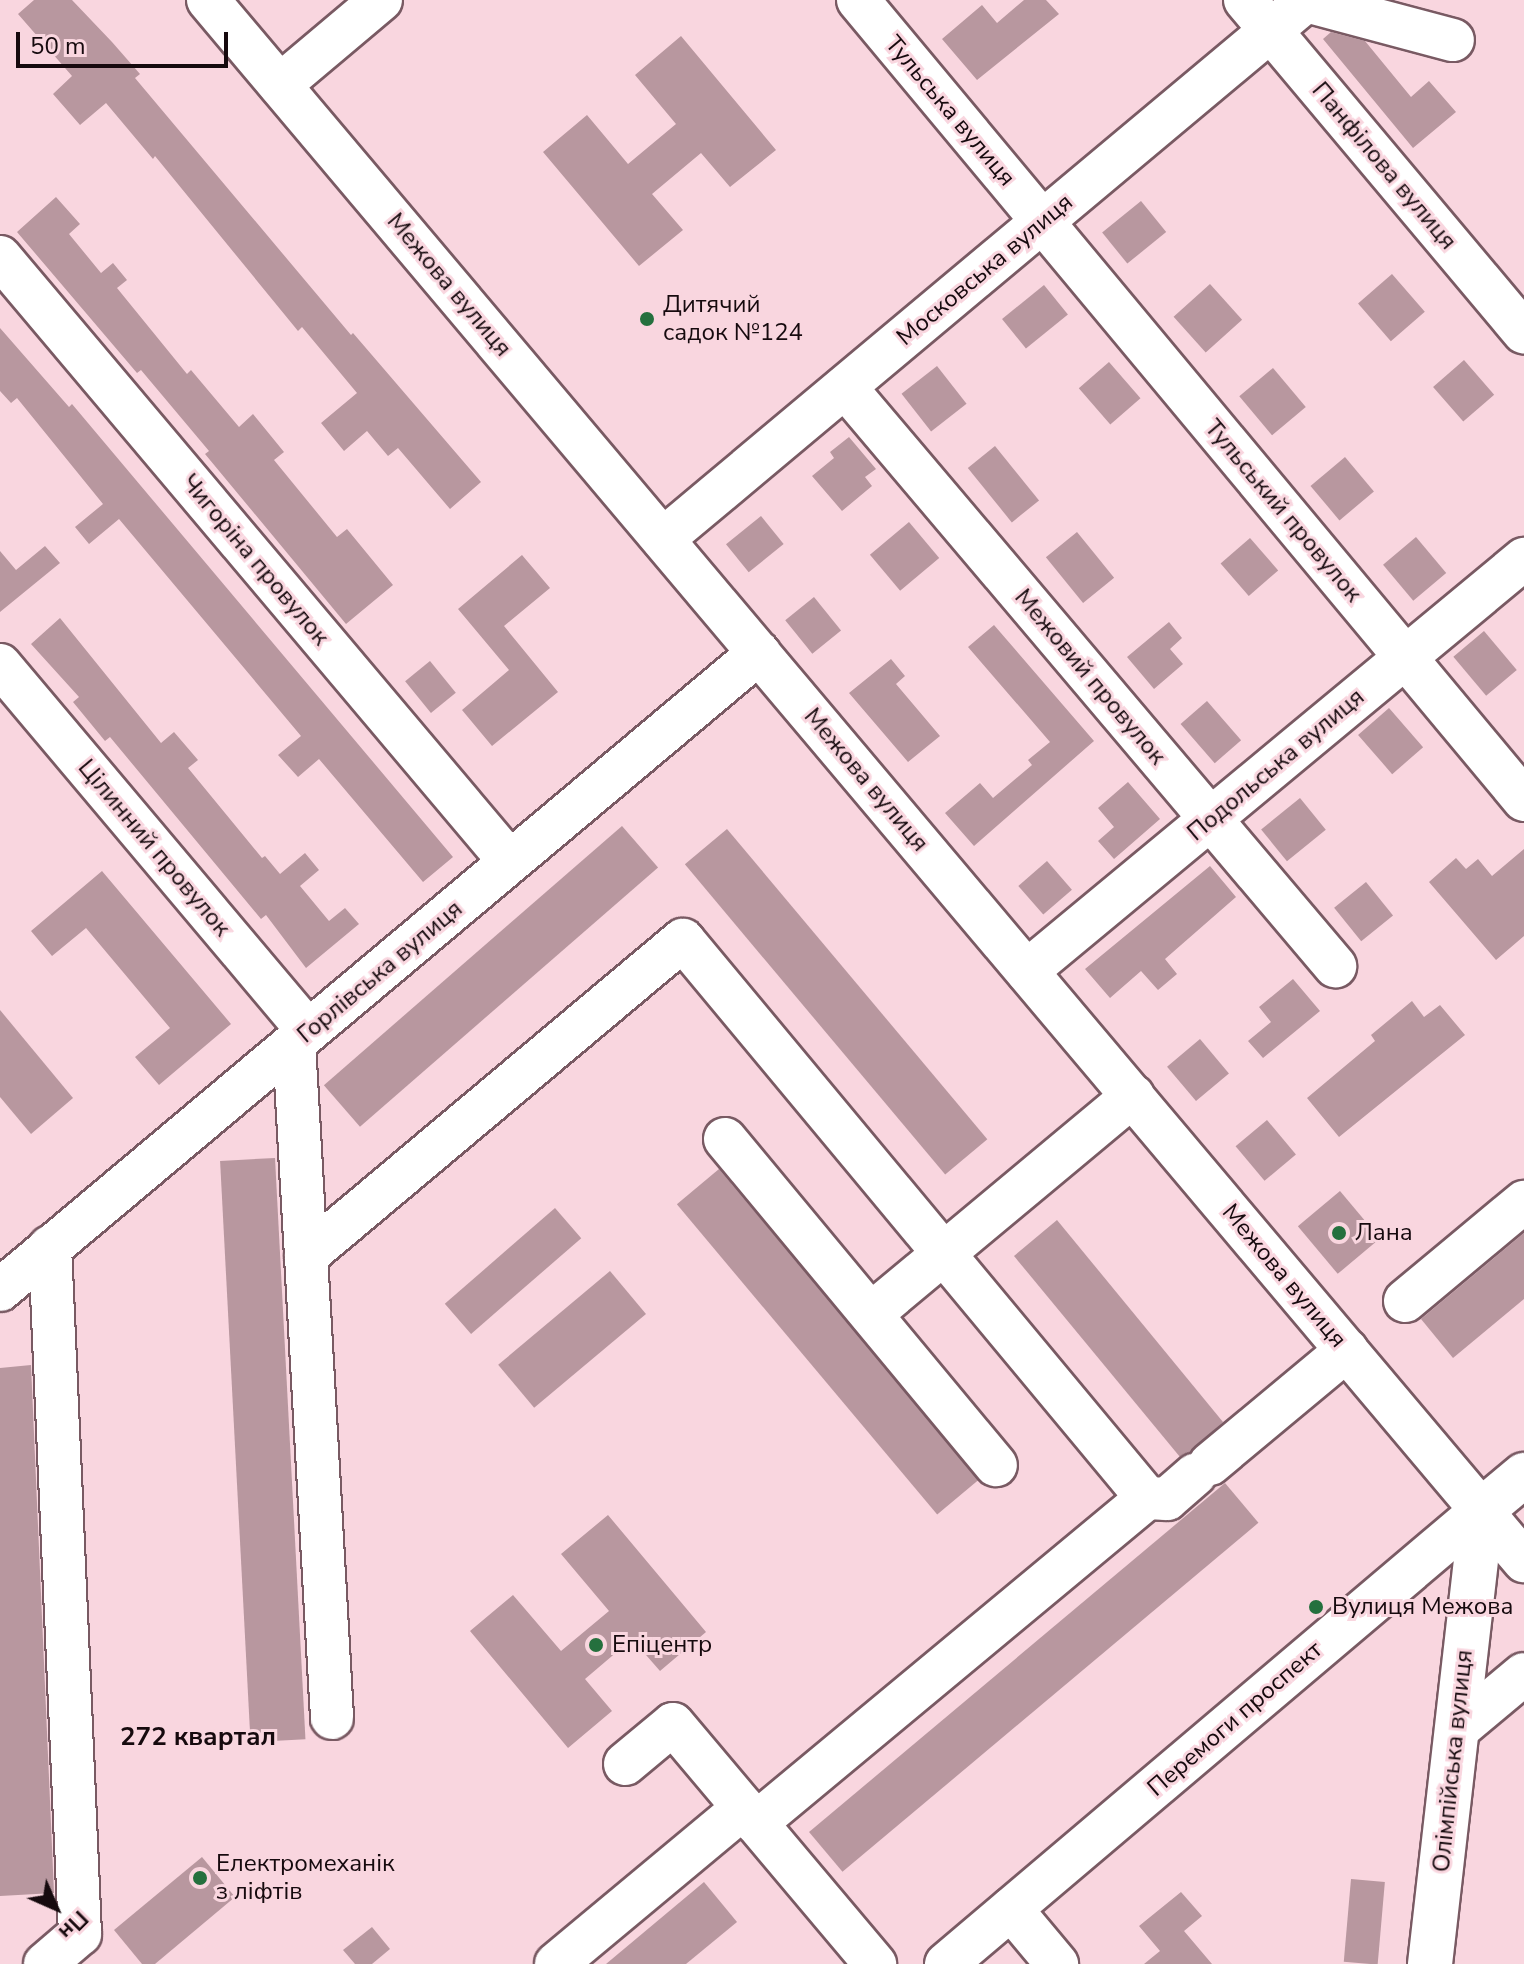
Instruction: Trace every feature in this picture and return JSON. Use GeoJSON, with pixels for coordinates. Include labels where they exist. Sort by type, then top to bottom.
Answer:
{"type":"FeatureCollection","features":[{"type":"Feature","properties":{"kind":"main road","name":"Перемоги проспект"},"geometry":{"type":"LineString","coordinates":[[1482,1510],[1524,1475]]}},
{"type":"Feature","properties":{"kind":"main road","name":"Олімпійська вулиця"},"geometry":{"type":"LineString","coordinates":[[1430,1964],[1482,1510]]}},
{"type":"Feature","properties":{"kind":"street","name":"Межова вулиця"},"geometry":{"type":"LineString","coordinates":[[208,0],[1524,1561]]}},
{"type":"Feature","properties":{"kind":"street"},"geometry":{"type":"LineString","coordinates":[[280,85],[381,0]]}},
{"type":"Feature","properties":{"kind":"street","name":"Тульська вулиця"},"geometry":{"type":"LineString","coordinates":[[858,0],[1042,222]]}},
{"type":"Feature","properties":{"kind":"street"},"geometry":{"type":"LineString","coordinates":[[1307,0],[1453,40]]}},
{"type":"Feature","properties":{"kind":"street","name":"Московська вулиця"},"geometry":{"type":"LineString","coordinates":[[663,539],[1042,222],[1258,15],[1307,0]]}},
{"type":"Feature","properties":{"kind":"street","name":"Панфілова вулиця"},"geometry":{"type":"LineString","coordinates":[[1258,15],[1524,332]]}},
{"type":"Feature","properties":{"kind":"street","name":"Тульський провулок"},"geometry":{"type":"LineString","coordinates":[[1042,222],[1524,800]]}},
{"type":"Feature","properties":{"kind":"street","name":"Чигоріна провулок"},"geometry":{"type":"LineString","coordinates":[[0,257],[510,862]]}},
{"type":"Feature","properties":{"kind":"street","name":"Межовий провулок"},"geometry":{"type":"LineString","coordinates":[[845,387],[1335,966]]}},
{"type":"Feature","properties":{"kind":"street","name":"Подольська вулиця"},"geometry":{"type":"LineString","coordinates":[[1027,971],[1524,559]]}},
{"type":"Feature","properties":{"kind":"street","name":"Горлівська вулиця"},"geometry":{"type":"LineString","coordinates":[[0,1290],[759,653]]}},
{"type":"Feature","properties":{"kind":"street","name":"Цілинний провулок"},"geometry":{"type":"LineString","coordinates":[[0,665],[301,1037]]}},
{"type":"Feature","properties":{"kind":"street"},"geometry":{"type":"LineString","coordinates":[[306,1256],[683,940],[1147,1498]]}},
{"type":"Feature","properties":{"kind":"street"},"geometry":{"type":"LineString","coordinates":[[301,1037],[306,1256],[332,1718]]}},
{"type":"Feature","properties":{"kind":"street"},"geometry":{"type":"LineString","coordinates":[[871,1314],[1133,1096]]}},
{"type":"Feature","properties":{"kind":"street"},"geometry":{"type":"LineString","coordinates":[[725,1139],[996,1465]]}},
{"type":"Feature","properties":{"kind":"street"},"geometry":{"type":"LineString","coordinates":[[1405,1301],[1524,1202]]}},
{"type":"Feature","properties":{"kind":"street"},"geometry":{"type":"LineString","coordinates":[[45,1964],[80,1934],[50,1247]]}},
{"type":"Feature","properties":{"kind":"street"},"geometry":{"type":"LineString","coordinates":[[556,1964],[750,1815],[1147,1498],[1167,1499],[1347,1350]]}},
{"type":"Feature","properties":{"kind":"street","name":"Перемоги проспект"},"geometry":{"type":"LineString","coordinates":[[946,1964],[1482,1510]]}},
{"type":"Feature","properties":{"kind":"street"},"geometry":{"type":"LineString","coordinates":[[1457,1730],[1524,1674]]}},
{"type":"Feature","properties":{"kind":"street"},"geometry":{"type":"LineString","coordinates":[[625,1764],[673,1724],[875,1964]]}},
{"type":"Feature","properties":{"kind":"street"},"geometry":{"type":"LineString","coordinates":[[1011,1909],[1057,1964]]}},
{"type":"Feature","properties":{"kind":"building"},"geometry":{"type":"Polygon","coordinates":[[[34,0],[72,0],[112,42],[140,74],[135,78],[351,335],[353,333],[481,482],[450,509],[398,448],[388,456],[367,431],[344,451],[321,423],[357,393],[302,327],[298,331],[155,156],[153,159],[106,103],[80,125],[53,94],[72,76],[18,14],[34,0]]]}},
{"type":"Feature","properties":{"kind":"building"},"geometry":{"type":"Polygon","coordinates":[[[1024,0],[1046,0],[1059,14],[977,80],[942,39],[982,5],[997,23],[1024,0]]]}},
{"type":"Feature","properties":{"kind":"building"},"geometry":{"type":"Polygon","coordinates":[[[1331,32],[1365,41],[1411,97],[1429,81],[1456,112],[1413,148],[1323,39],[1331,32]]]}},
{"type":"Feature","properties":{"kind":"building"},"geometry":{"type":"Polygon","coordinates":[[[681,36],[776,150],[730,187],[701,153],[652,194],[683,230],[639,266],[543,152],[587,115],[628,164],[676,124],[635,75],[681,36]]]}},
{"type":"Feature","properties":{"kind":"building"},"geometry":{"type":"Polygon","coordinates":[[[56,197],[80,224],[69,234],[101,273],[113,263],[127,280],[117,288],[187,374],[191,370],[239,427],[253,414],[284,452],[274,460],[337,537],[347,529],[393,585],[346,624],[205,454],[209,451],[141,370],[137,373],[17,232],[56,197]]]}},
{"type":"Feature","properties":{"kind":"building"},"geometry":{"type":"Polygon","coordinates":[[[1141,201],[1166,232],[1127,264],[1102,232],[1141,201]]]}},
{"type":"Feature","properties":{"kind":"building"},"geometry":{"type":"Polygon","coordinates":[[[1392,274],[1425,312],[1391,341],[1358,304],[1392,274]]]}},
{"type":"Feature","properties":{"kind":"building"},"geometry":{"type":"Polygon","coordinates":[[[1210,284],[1242,320],[1206,352],[1174,317],[1210,284]]]}},
{"type":"Feature","properties":{"kind":"building"},"geometry":{"type":"Polygon","coordinates":[[[1044,285],[1068,315],[1026,349],[1002,319],[1044,285]]]}},
{"type":"Feature","properties":{"kind":"building"},"geometry":{"type":"Polygon","coordinates":[[[0,328],[69,407],[72,404],[453,857],[423,882],[319,759],[298,777],[278,755],[301,736],[119,519],[89,544],[75,527],[103,504],[17,398],[11,403],[0,391],[0,328]]]}},
{"type":"Feature","properties":{"kind":"building"},"geometry":{"type":"Polygon","coordinates":[[[1464,360],[1494,395],[1463,422],[1433,387],[1464,360]]]}},
{"type":"Feature","properties":{"kind":"building"},"geometry":{"type":"Polygon","coordinates":[[[1109,362],[1140,398],[1110,424],[1079,388],[1109,362]]]}},
{"type":"Feature","properties":{"kind":"building"},"geometry":{"type":"Polygon","coordinates":[[[937,366],[967,404],[931,432],[902,394],[937,366]]]}},
{"type":"Feature","properties":{"kind":"building"},"geometry":{"type":"Polygon","coordinates":[[[1273,368],[1306,407],[1272,435],[1239,396],[1273,368]]]}},
{"type":"Feature","properties":{"kind":"building"},"geometry":{"type":"Polygon","coordinates":[[[849,437],[876,469],[865,477],[872,486],[842,511],[812,476],[834,458],[830,452],[849,437]]]}},
{"type":"Feature","properties":{"kind":"building"},"geometry":{"type":"Polygon","coordinates":[[[995,446],[1039,500],[1012,522],[968,468],[995,446]]]}},
{"type":"Feature","properties":{"kind":"building"},"geometry":{"type":"Polygon","coordinates":[[[1345,457],[1374,491],[1339,520],[1311,486],[1345,457]]]}},
{"type":"Feature","properties":{"kind":"building"},"geometry":{"type":"Polygon","coordinates":[[[761,516],[784,544],[749,572],[726,544],[761,516]]]}},
{"type":"Feature","properties":{"kind":"building"},"geometry":{"type":"Polygon","coordinates":[[[909,522],[939,558],[900,591],[870,555],[909,522]]]}},
{"type":"Feature","properties":{"kind":"building"},"geometry":{"type":"Polygon","coordinates":[[[1077,532],[1114,578],[1083,603],[1046,557],[1077,532]]]}},
{"type":"Feature","properties":{"kind":"building"},"geometry":{"type":"Polygon","coordinates":[[[1416,537],[1446,573],[1413,601],[1383,565],[1416,537]]]}},
{"type":"Feature","properties":{"kind":"building"},"geometry":{"type":"Polygon","coordinates":[[[1250,538],[1278,570],[1249,596],[1221,564],[1250,538]]]}},
{"type":"Feature","properties":{"kind":"building"},"geometry":{"type":"Polygon","coordinates":[[[45,546],[60,563],[0,612],[0,551],[16,570],[45,546]]]}},
{"type":"Feature","properties":{"kind":"building"},"geometry":{"type":"Polygon","coordinates":[[[522,555],[550,588],[504,626],[558,692],[492,746],[462,710],[509,670],[458,609],[522,555]]]}},
{"type":"Feature","properties":{"kind":"building"},"geometry":{"type":"Polygon","coordinates":[[[814,597],[841,630],[812,654],[785,620],[814,597]]]}},
{"type":"Feature","properties":{"kind":"building"},"geometry":{"type":"Polygon","coordinates":[[[60,618],[161,743],[174,732],[198,760],[188,768],[262,858],[265,856],[280,874],[305,853],[319,870],[300,886],[329,921],[345,908],[359,924],[306,968],[266,915],[261,919],[110,737],[105,741],[73,702],[79,697],[31,644],[60,618]]]}},
{"type":"Feature","properties":{"kind":"building"},"geometry":{"type":"Polygon","coordinates":[[[1169,622],[1182,638],[1170,649],[1183,664],[1154,689],[1127,657],[1169,622]]]}},
{"type":"Feature","properties":{"kind":"building"},"geometry":{"type":"Polygon","coordinates":[[[994,625],[1094,741],[974,846],[945,813],[980,783],[993,798],[1032,765],[1028,760],[1050,742],[968,647],[994,625]]]}},
{"type":"Feature","properties":{"kind":"building"},"geometry":{"type":"Polygon","coordinates":[[[1484,631],[1517,670],[1486,696],[1453,657],[1484,631]]]}},
{"type":"Feature","properties":{"kind":"building"},"geometry":{"type":"Polygon","coordinates":[[[891,659],[905,676],[896,684],[940,736],[908,762],[849,693],[891,659]]]}},
{"type":"Feature","properties":{"kind":"building"},"geometry":{"type":"Polygon","coordinates":[[[430,661],[456,693],[431,713],[405,681],[430,661]]]}},
{"type":"Feature","properties":{"kind":"building"},"geometry":{"type":"Polygon","coordinates":[[[1207,701],[1241,740],[1215,763],[1181,724],[1207,701]]]}},
{"type":"Feature","properties":{"kind":"building"},"geometry":{"type":"Polygon","coordinates":[[[1389,708],[1423,747],[1392,774],[1358,735],[1389,708]]]}},
{"type":"Feature","properties":{"kind":"building"},"geometry":{"type":"Polygon","coordinates":[[[1128,782],[1160,819],[1114,859],[1098,841],[1114,827],[1098,808],[1128,782]]]}},
{"type":"Feature","properties":{"kind":"building"},"geometry":{"type":"Polygon","coordinates":[[[1300,798],[1326,830],[1287,861],[1261,829],[1300,798]]]}},
{"type":"Feature","properties":{"kind":"building"},"geometry":{"type":"Polygon","coordinates":[[[622,826],[658,868],[360,1127],[324,1085],[622,826]]]}},
{"type":"Feature","properties":{"kind":"building"},"geometry":{"type":"Polygon","coordinates":[[[727,829],[987,1139],[945,1175],[685,864],[727,829]]]}},
{"type":"Feature","properties":{"kind":"building"},"geometry":{"type":"Polygon","coordinates":[[[1524,849],[1524,936],[1496,960],[1429,882],[1456,858],[1466,869],[1478,859],[1492,876],[1524,849]]]}},
{"type":"Feature","properties":{"kind":"building"},"geometry":{"type":"Polygon","coordinates":[[[1047,861],[1072,890],[1043,915],[1018,886],[1047,861]]]}},
{"type":"Feature","properties":{"kind":"building"},"geometry":{"type":"Polygon","coordinates":[[[1210,866],[1236,897],[1165,959],[1177,974],[1158,990],[1141,971],[1110,998],[1085,969],[1210,866]]]}},
{"type":"Feature","properties":{"kind":"building"},"geometry":{"type":"Polygon","coordinates":[[[102,871],[231,1024],[159,1085],[135,1057],[170,1028],[86,928],[52,956],[31,931],[102,871]]]}},
{"type":"Feature","properties":{"kind":"building"},"geometry":{"type":"Polygon","coordinates":[[[1366,882],[1393,915],[1361,941],[1334,908],[1366,882]]]}},
{"type":"Feature","properties":{"kind":"building"},"geometry":{"type":"Polygon","coordinates":[[[1293,979],[1320,1011],[1263,1058],[1248,1041],[1271,1022],[1259,1007],[1293,979]]]}},
{"type":"Feature","properties":{"kind":"building"},"geometry":{"type":"Polygon","coordinates":[[[1412,1001],[1424,1017],[1440,1005],[1465,1035],[1339,1137],[1307,1098],[1375,1041],[1371,1035],[1412,1001]]]}},
{"type":"Feature","properties":{"kind":"building"},"geometry":{"type":"Polygon","coordinates":[[[0,1010],[73,1098],[31,1134],[0,1097],[0,1010]]]}},
{"type":"Feature","properties":{"kind":"building"},"geometry":{"type":"Polygon","coordinates":[[[1200,1039],[1229,1073],[1196,1101],[1167,1067],[1200,1039]]]}},
{"type":"Feature","properties":{"kind":"building"},"geometry":{"type":"Polygon","coordinates":[[[1267,1120],[1296,1154],[1265,1181],[1236,1146],[1267,1120]]]}},
{"type":"Feature","properties":{"kind":"building"},"geometry":{"type":"Polygon","coordinates":[[[275,1158],[305,1739],[251,1742],[220,1161],[275,1158]]]}},
{"type":"Feature","properties":{"kind":"building"},"geometry":{"type":"Polygon","coordinates":[[[719,1169],[979,1479],[937,1515],[677,1204],[719,1169]]]}},
{"type":"Feature","properties":{"kind":"building"},"geometry":{"type":"Polygon","coordinates":[[[1340,1191],[1380,1238],[1338,1274],[1298,1226],[1340,1191]]]}},
{"type":"Feature","properties":{"kind":"building"},"geometry":{"type":"Polygon","coordinates":[[[555,1208],[581,1238],[471,1334],[445,1304],[555,1208]]]}},
{"type":"Feature","properties":{"kind":"building"},"geometry":{"type":"Polygon","coordinates":[[[1057,1220],[1223,1422],[1190,1452],[1180,1457],[1014,1256],[1057,1220]]]}},
{"type":"Feature","properties":{"kind":"building"},"geometry":{"type":"Polygon","coordinates":[[[1524,1233],[1524,1299],[1453,1358],[1421,1319],[1524,1233]]]}},
{"type":"Feature","properties":{"kind":"building"},"geometry":{"type":"Polygon","coordinates":[[[610,1271],[646,1314],[534,1408],[498,1365],[610,1271]]]}},
{"type":"Feature","properties":{"kind":"building"},"geometry":{"type":"Polygon","coordinates":[[[31,1365],[54,1893],[0,1896],[0,1368],[31,1365]]]}},
{"type":"Feature","properties":{"kind":"building"},"geometry":{"type":"Polygon","coordinates":[[[1225,1483],[1258,1523],[842,1872],[809,1832],[1225,1483]]]}},
{"type":"Feature","properties":{"kind":"building"},"geometry":{"type":"Polygon","coordinates":[[[608,1515],[706,1632],[660,1671],[632,1639],[585,1679],[612,1711],[568,1748],[470,1631],[513,1595],[561,1651],[609,1611],[561,1554],[608,1515]]]}},
{"type":"Feature","properties":{"kind":"building"},"geometry":{"type":"Polygon","coordinates":[[[202,1857],[235,1897],[155,1964],[142,1964],[114,1930],[202,1857]]]}},
{"type":"Feature","properties":{"kind":"building"},"geometry":{"type":"Polygon","coordinates":[[[1351,1879],[1385,1882],[1378,1964],[1344,1962],[1351,1879]]]}},
{"type":"Feature","properties":{"kind":"building"},"geometry":{"type":"Polygon","coordinates":[[[704,1882],[737,1922],[686,1964],[606,1964],[704,1882]]]}},
{"type":"Feature","properties":{"kind":"building"},"geometry":{"type":"Polygon","coordinates":[[[1181,1892],[1202,1916],[1184,1931],[1212,1964],[1144,1964],[1160,1951],[1139,1926],[1181,1892]]]}},
{"type":"Feature","properties":{"kind":"building"},"geometry":{"type":"Polygon","coordinates":[[[372,1927],[390,1949],[372,1964],[355,1964],[343,1950],[372,1927]]]}},
{"type":"Feature","properties":{"kind":"place","name":"Дитячий садок №124"},"geometry":{"type":"Point","coordinates":[647,319]}},
{"type":"Feature","properties":{"kind":"place","name":"Лана"},"geometry":{"type":"Point","coordinates":[1339,1233]}},
{"type":"Feature","properties":{"kind":"place","name":"Вулиця Межова"},"geometry":{"type":"Point","coordinates":[1316,1607]}},
{"type":"Feature","properties":{"kind":"place","name":"Епіцентр"},"geometry":{"type":"Point","coordinates":[596,1645]}},
{"type":"Feature","properties":{"kind":"place","name":"Електромеханік з ліфтів"},"geometry":{"type":"Point","coordinates":[200,1878]}},
{"type":"Feature","properties":{"kind":"district","name":"272 квартал"},"geometry":{"type":"Point","coordinates":[198,1737]}}]}
